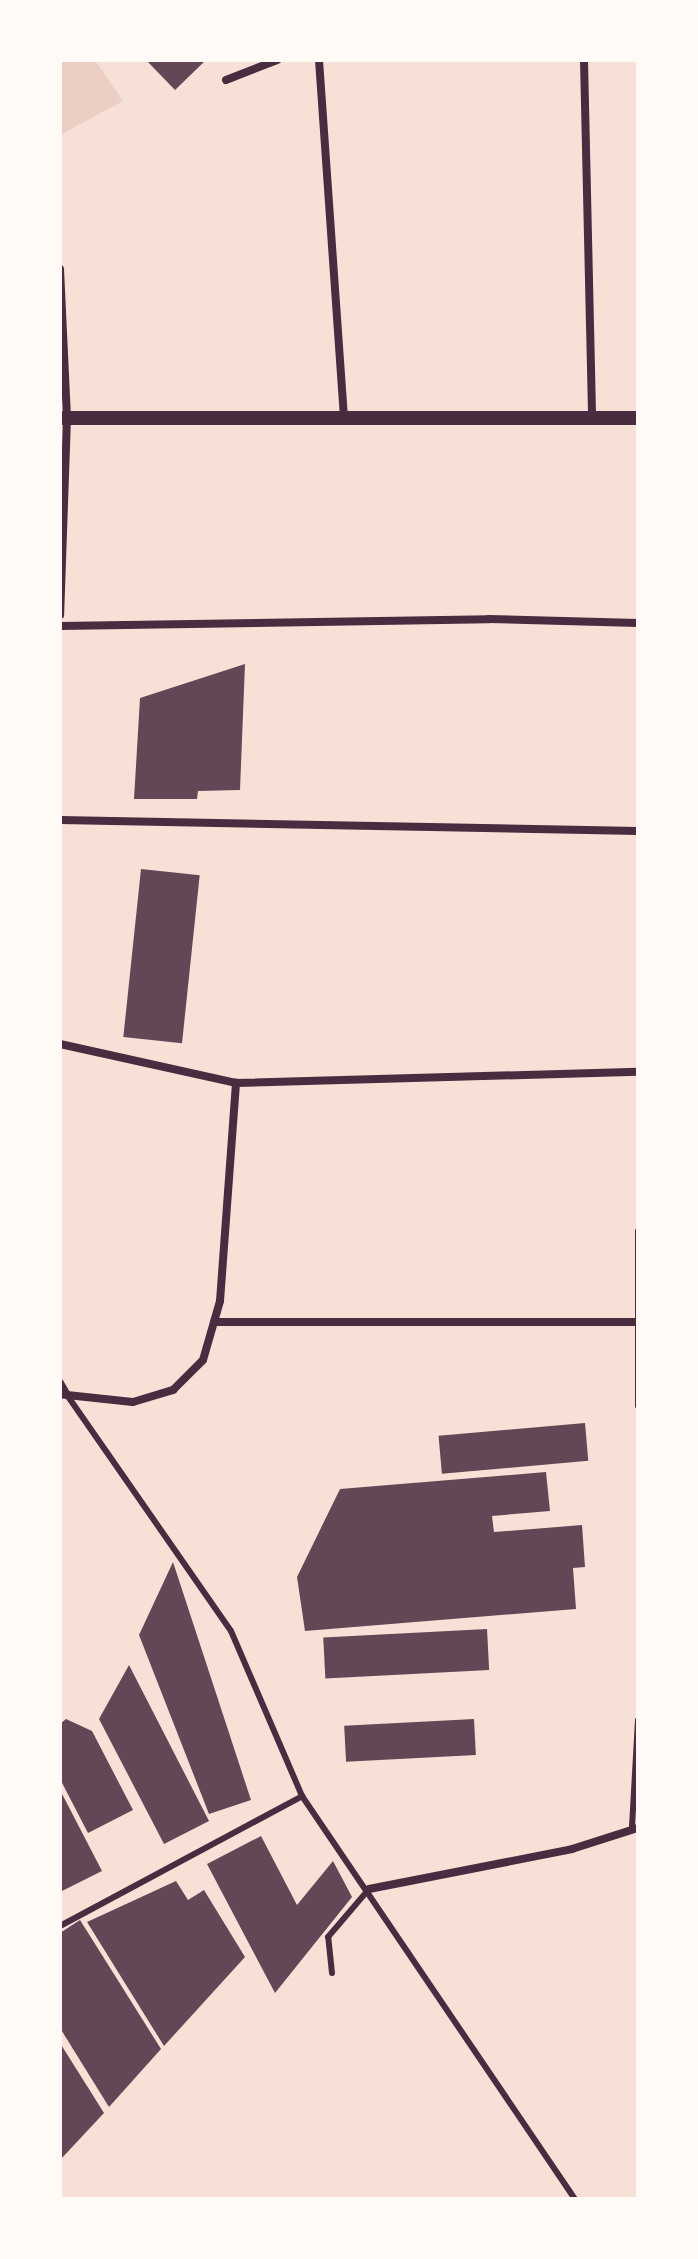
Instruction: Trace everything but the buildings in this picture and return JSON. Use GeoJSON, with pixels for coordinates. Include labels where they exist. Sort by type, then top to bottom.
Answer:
{"type":"FeatureCollection","features":[{"type":"Feature","properties":{"kind":"street"},"geometry":{"type":"LineString","coordinates":[[226,80],[277,60]]}},
{"type":"Feature","properties":{"kind":"street"},"geometry":{"type":"LineString","coordinates":[[319,60],[344,417]]}},
{"type":"Feature","properties":{"kind":"street"},"geometry":{"type":"LineString","coordinates":[[584,60],[592,418]]}},
{"type":"Feature","properties":{"kind":"street"},"geometry":{"type":"LineString","coordinates":[[60,269],[63,418],[60,615]]}},
{"type":"Feature","properties":{"kind":"street"},"geometry":{"type":"LineString","coordinates":[[63,418],[638,418]]}},
{"type":"Feature","properties":{"kind":"street"},"geometry":{"type":"LineString","coordinates":[[60,626],[489,619],[638,623]]}},
{"type":"Feature","properties":{"kind":"street"},"geometry":{"type":"LineString","coordinates":[[60,820],[638,831]]}},
{"type":"Feature","properties":{"kind":"street"},"geometry":{"type":"LineString","coordinates":[[60,1044],[236,1083],[638,1072]]}},
{"type":"Feature","properties":{"kind":"street"},"geometry":{"type":"LineString","coordinates":[[60,1383],[64,1396],[133,1402],[173,1390],[203,1360],[220,1301],[236,1083]]}},
{"type":"Feature","properties":{"kind":"street"},"geometry":{"type":"LineString","coordinates":[[214,1322],[635,1322]]}},
{"type":"Feature","properties":{"kind":"street"},"geometry":{"type":"LineString","coordinates":[[369,1889],[572,1849],[635,1827]]}},
{"type":"Feature","properties":{"kind":"lane"},"geometry":{"type":"LineString","coordinates":[[638,1231],[635,1322],[638,1406]]}},
{"type":"Feature","properties":{"kind":"lane"},"geometry":{"type":"LineString","coordinates":[[64,1396],[231,1631],[302,1796],[369,1889],[575,2199]]}},
{"type":"Feature","properties":{"kind":"lane"},"geometry":{"type":"LineString","coordinates":[[635,1827],[638,1720]]}},
{"type":"Feature","properties":{"kind":"lane"},"geometry":{"type":"LineString","coordinates":[[60,1926],[302,1796]]}},
{"type":"Feature","properties":{"kind":"lane"},"geometry":{"type":"LineString","coordinates":[[332,1973],[328,1937],[369,1889]]}},
{"type":"Feature","properties":{"kind":"shaded area"},"geometry":{"type":"Polygon","coordinates":[[[60,60],[95,60],[123,101],[60,135],[60,60]]]}}]}
